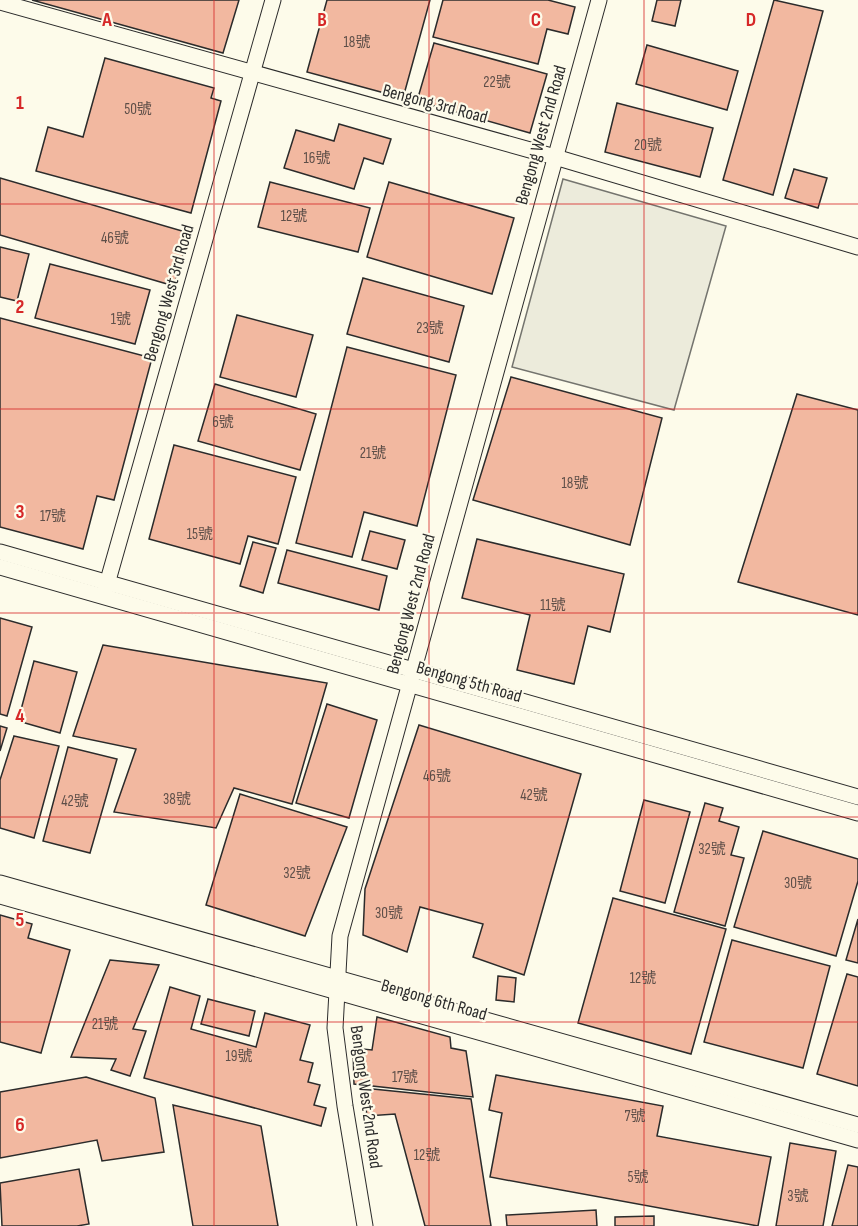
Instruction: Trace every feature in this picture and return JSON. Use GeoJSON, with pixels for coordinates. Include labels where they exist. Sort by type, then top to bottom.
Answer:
{"type":"FeatureCollection","features":[{"type":"Feature","properties":{"kind":"street","name":"Bengong West 3rd Road"},"geometry":{"type":"LineString","coordinates":[[105,590],[273,0]]}},
{"type":"Feature","properties":{"kind":"street","name":"Bengong West 2nd Road"},"geometry":{"type":"LineString","coordinates":[[365,1226],[335,1028],[340,936],[599,0]]}},
{"type":"Feature","properties":{"kind":"street","name":"Bengong 3rd Road"},"geometry":{"type":"LineString","coordinates":[[0,3],[555,156],[858,247]]}},
{"type":"Feature","properties":{"kind":"street","name":"Bengong 5th Road"},"geometry":{"type":"LineString","coordinates":[[0,552],[105,590]]}},
{"type":"Feature","properties":{"kind":"street","name":"Bengong 5th Road"},"geometry":{"type":"LineString","coordinates":[[0,567],[105,590],[411,678],[858,813]]}},
{"type":"Feature","properties":{"kind":"street","name":"Bengong 5th Road"},"geometry":{"type":"LineString","coordinates":[[411,678],[858,797]]}},
{"type":"Feature","properties":{"kind":"street","name":"Bengong 6th Road"},"geometry":{"type":"LineString","coordinates":[[0,883],[858,1140]]}},
{"type":"Feature","properties":{"kind":"street","name":"Bengong 6th Road"},"geometry":{"type":"LineString","coordinates":[[0,896],[858,1125]]}},
{"type":"Feature","properties":{"kind":"shaded area"},"geometry":{"type":"Polygon","coordinates":[[[563,179],[726,226],[674,410],[512,367],[563,179]]]}},
{"type":"Feature","properties":{"kind":"building"},"geometry":{"type":"Polygon","coordinates":[[[32,0],[239,0],[223,53],[32,0]]]}},
{"type":"Feature","properties":{"kind":"building"},"geometry":{"type":"Polygon","coordinates":[[[327,0],[430,0],[403,98],[307,72],[327,0]]]}},
{"type":"Feature","properties":{"kind":"building"},"geometry":{"type":"Polygon","coordinates":[[[443,0],[548,0],[575,7],[568,34],[547,29],[538,64],[433,37],[443,0]]]}},
{"type":"Feature","properties":{"kind":"building"},"geometry":{"type":"Polygon","coordinates":[[[657,0],[681,0],[675,26],[652,21],[657,0]]]}},
{"type":"Feature","properties":{"kind":"building"},"geometry":{"type":"Polygon","coordinates":[[[774,0],[823,11],[773,195],[723,180],[774,0]]]}},
{"type":"Feature","properties":{"kind":"building"},"geometry":{"type":"Polygon","coordinates":[[[434,43],[547,74],[530,133],[417,101],[434,43]]]}},
{"type":"Feature","properties":{"kind":"building"},"geometry":{"type":"Polygon","coordinates":[[[647,45],[738,71],[727,110],[636,84],[647,45]]]}},
{"type":"Feature","properties":{"kind":"building"},"geometry":{"type":"Polygon","coordinates":[[[105,58],[214,88],[211,98],[221,101],[191,213],[36,171],[48,127],[83,137],[105,58]]]}},
{"type":"Feature","properties":{"kind":"building"},"geometry":{"type":"Polygon","coordinates":[[[617,103],[713,128],[700,177],[605,152],[617,103]]]}},
{"type":"Feature","properties":{"kind":"building"},"geometry":{"type":"Polygon","coordinates":[[[339,124],[391,139],[383,164],[364,158],[354,189],[284,168],[296,130],[334,141],[339,124]]]}},
{"type":"Feature","properties":{"kind":"building"},"geometry":{"type":"Polygon","coordinates":[[[794,169],[827,178],[818,208],[785,198],[794,169]]]}},
{"type":"Feature","properties":{"kind":"building"},"geometry":{"type":"Polygon","coordinates":[[[0,178],[189,233],[174,286],[0,235],[0,178]]]}},
{"type":"Feature","properties":{"kind":"building"},"geometry":{"type":"Polygon","coordinates":[[[270,182],[370,208],[358,252],[258,227],[270,182]]]}},
{"type":"Feature","properties":{"kind":"building"},"geometry":{"type":"Polygon","coordinates":[[[389,182],[514,218],[492,294],[367,257],[389,182]]]}},
{"type":"Feature","properties":{"kind":"building"},"geometry":{"type":"Polygon","coordinates":[[[0,247],[29,254],[17,301],[0,297],[0,247]]]}},
{"type":"Feature","properties":{"kind":"building"},"geometry":{"type":"Polygon","coordinates":[[[50,264],[150,290],[135,344],[35,318],[50,264]]]}},
{"type":"Feature","properties":{"kind":"building"},"geometry":{"type":"Polygon","coordinates":[[[363,278],[464,306],[449,362],[347,334],[363,278]]]}},
{"type":"Feature","properties":{"kind":"building"},"geometry":{"type":"Polygon","coordinates":[[[237,315],[313,335],[296,397],[220,377],[237,315]]]}},
{"type":"Feature","properties":{"kind":"building"},"geometry":{"type":"Polygon","coordinates":[[[0,318],[152,358],[114,500],[97,496],[83,549],[0,527],[0,318]]]}},
{"type":"Feature","properties":{"kind":"building"},"geometry":{"type":"Polygon","coordinates":[[[347,347],[456,375],[417,526],[364,512],[352,557],[296,543],[347,347]]]}},
{"type":"Feature","properties":{"kind":"building"},"geometry":{"type":"Polygon","coordinates":[[[511,377],[662,418],[630,545],[473,500],[511,377]]]}},
{"type":"Feature","properties":{"kind":"building"},"geometry":{"type":"Polygon","coordinates":[[[215,384],[316,414],[300,470],[198,441],[215,384]]]}},
{"type":"Feature","properties":{"kind":"building"},"geometry":{"type":"Polygon","coordinates":[[[797,394],[858,410],[858,615],[738,582],[797,394]]]}},
{"type":"Feature","properties":{"kind":"building"},"geometry":{"type":"Polygon","coordinates":[[[174,445],[296,477],[278,544],[248,536],[240,564],[149,539],[174,445]]]}},
{"type":"Feature","properties":{"kind":"building"},"geometry":{"type":"Polygon","coordinates":[[[370,531],[405,540],[397,569],[362,560],[370,531]]]}},
{"type":"Feature","properties":{"kind":"building"},"geometry":{"type":"Polygon","coordinates":[[[477,539],[624,574],[610,632],[588,626],[574,684],[517,670],[530,615],[462,598],[477,539]]]}},
{"type":"Feature","properties":{"kind":"building"},"geometry":{"type":"Polygon","coordinates":[[[253,542],[276,548],[263,593],[240,586],[253,542]]]}},
{"type":"Feature","properties":{"kind":"building"},"geometry":{"type":"Polygon","coordinates":[[[287,550],[387,576],[379,610],[278,583],[287,550]]]}},
{"type":"Feature","properties":{"kind":"building"},"geometry":{"type":"Polygon","coordinates":[[[0,618],[32,627],[7,716],[0,714],[0,618]]]}},
{"type":"Feature","properties":{"kind":"building"},"geometry":{"type":"Polygon","coordinates":[[[103,645],[327,683],[292,804],[234,788],[216,828],[114,812],[136,749],[73,736],[103,645]]]}},
{"type":"Feature","properties":{"kind":"building"},"geometry":{"type":"Polygon","coordinates":[[[34,661],[77,672],[60,733],[18,721],[34,661]]]}},
{"type":"Feature","properties":{"kind":"building"},"geometry":{"type":"Polygon","coordinates":[[[327,704],[377,720],[349,818],[296,803],[327,704]]]}},
{"type":"Feature","properties":{"kind":"building"},"geometry":{"type":"Polygon","coordinates":[[[419,725],[581,774],[524,975],[473,957],[483,924],[420,907],[407,952],[363,935],[365,889],[419,725]]]}},
{"type":"Feature","properties":{"kind":"building"},"geometry":{"type":"Polygon","coordinates":[[[0,726],[7,728],[0,751],[0,726]]]}},
{"type":"Feature","properties":{"kind":"building"},"geometry":{"type":"Polygon","coordinates":[[[14,736],[59,746],[34,838],[0,828],[0,780],[14,736]]]}},
{"type":"Feature","properties":{"kind":"building"},"geometry":{"type":"Polygon","coordinates":[[[68,747],[117,759],[90,853],[43,841],[68,747]]]}},
{"type":"Feature","properties":{"kind":"building"},"geometry":{"type":"Polygon","coordinates":[[[240,794],[347,827],[305,936],[206,905],[240,794]]]}},
{"type":"Feature","properties":{"kind":"building"},"geometry":{"type":"Polygon","coordinates":[[[644,800],[690,812],[665,903],[620,891],[644,800]]]}},
{"type":"Feature","properties":{"kind":"building"},"geometry":{"type":"Polygon","coordinates":[[[705,803],[723,808],[719,821],[739,827],[731,855],[744,858],[725,926],[674,912],[705,803]]]}},
{"type":"Feature","properties":{"kind":"building"},"geometry":{"type":"Polygon","coordinates":[[[763,831],[858,859],[858,881],[836,956],[734,927],[763,831]]]}},
{"type":"Feature","properties":{"kind":"building"},"geometry":{"type":"Polygon","coordinates":[[[613,898],[726,929],[691,1054],[578,1023],[613,898]]]}},
{"type":"Feature","properties":{"kind":"building"},"geometry":{"type":"Polygon","coordinates":[[[0,915],[32,924],[28,938],[70,950],[41,1053],[0,1042],[0,915]]]}},
{"type":"Feature","properties":{"kind":"building"},"geometry":{"type":"Polygon","coordinates":[[[858,919],[858,963],[846,960],[858,919]]]}},
{"type":"Feature","properties":{"kind":"building"},"geometry":{"type":"Polygon","coordinates":[[[732,940],[830,966],[803,1068],[704,1042],[732,940]]]}},
{"type":"Feature","properties":{"kind":"building"},"geometry":{"type":"Polygon","coordinates":[[[110,960],[159,965],[133,1029],[146,1031],[130,1076],[111,1070],[116,1059],[71,1057],[110,960]]]}},
{"type":"Feature","properties":{"kind":"building"},"geometry":{"type":"Polygon","coordinates":[[[847,974],[858,977],[858,1086],[817,1074],[847,974]]]}},
{"type":"Feature","properties":{"kind":"building"},"geometry":{"type":"Polygon","coordinates":[[[498,976],[516,978],[514,1002],[496,1000],[498,976]]]}},
{"type":"Feature","properties":{"kind":"building"},"geometry":{"type":"Polygon","coordinates":[[[170,987],[200,996],[191,1029],[256,1047],[265,1013],[310,1025],[300,1060],[313,1063],[308,1082],[320,1085],[314,1105],[326,1108],[321,1126],[144,1078],[170,987]]]}},
{"type":"Feature","properties":{"kind":"building"},"geometry":{"type":"Polygon","coordinates":[[[208,999],[255,1011],[249,1036],[201,1024],[208,999]]]}},
{"type":"Feature","properties":{"kind":"building"},"geometry":{"type":"Polygon","coordinates":[[[377,1017],[450,1037],[451,1048],[466,1051],[473,1097],[354,1084],[353,1048],[372,1050],[377,1017]]]}},
{"type":"Feature","properties":{"kind":"building"},"geometry":{"type":"Polygon","coordinates":[[[496,1075],[663,1106],[657,1136],[771,1157],[758,1226],[490,1177],[502,1113],[489,1110],[496,1075]]]}},
{"type":"Feature","properties":{"kind":"building"},"geometry":{"type":"Polygon","coordinates":[[[86,1077],[155,1098],[164,1152],[102,1161],[97,1140],[0,1158],[0,1092],[86,1077]]]}},
{"type":"Feature","properties":{"kind":"building"},"geometry":{"type":"Polygon","coordinates":[[[363,1088],[471,1099],[491,1226],[425,1226],[395,1114],[367,1116],[363,1088]]]}},
{"type":"Feature","properties":{"kind":"building"},"geometry":{"type":"Polygon","coordinates":[[[173,1105],[261,1126],[278,1226],[193,1226],[173,1105]]]}},
{"type":"Feature","properties":{"kind":"building"},"geometry":{"type":"Polygon","coordinates":[[[790,1143],[836,1151],[823,1226],[776,1226],[790,1143]]]}},
{"type":"Feature","properties":{"kind":"building"},"geometry":{"type":"Polygon","coordinates":[[[848,1165],[858,1167],[858,1226],[832,1226],[848,1165]]]}},
{"type":"Feature","properties":{"kind":"building"},"geometry":{"type":"Polygon","coordinates":[[[79,1169],[89,1224],[2,1226],[0,1183],[79,1169]]]}},
{"type":"Feature","properties":{"kind":"building"},"geometry":{"type":"Polygon","coordinates":[[[596,1210],[597,1226],[507,1226],[506,1215],[596,1210]]]}},
{"type":"Feature","properties":{"kind":"building"},"geometry":{"type":"Polygon","coordinates":[[[654,1216],[654,1226],[615,1226],[615,1217],[654,1216]]]}}]}
